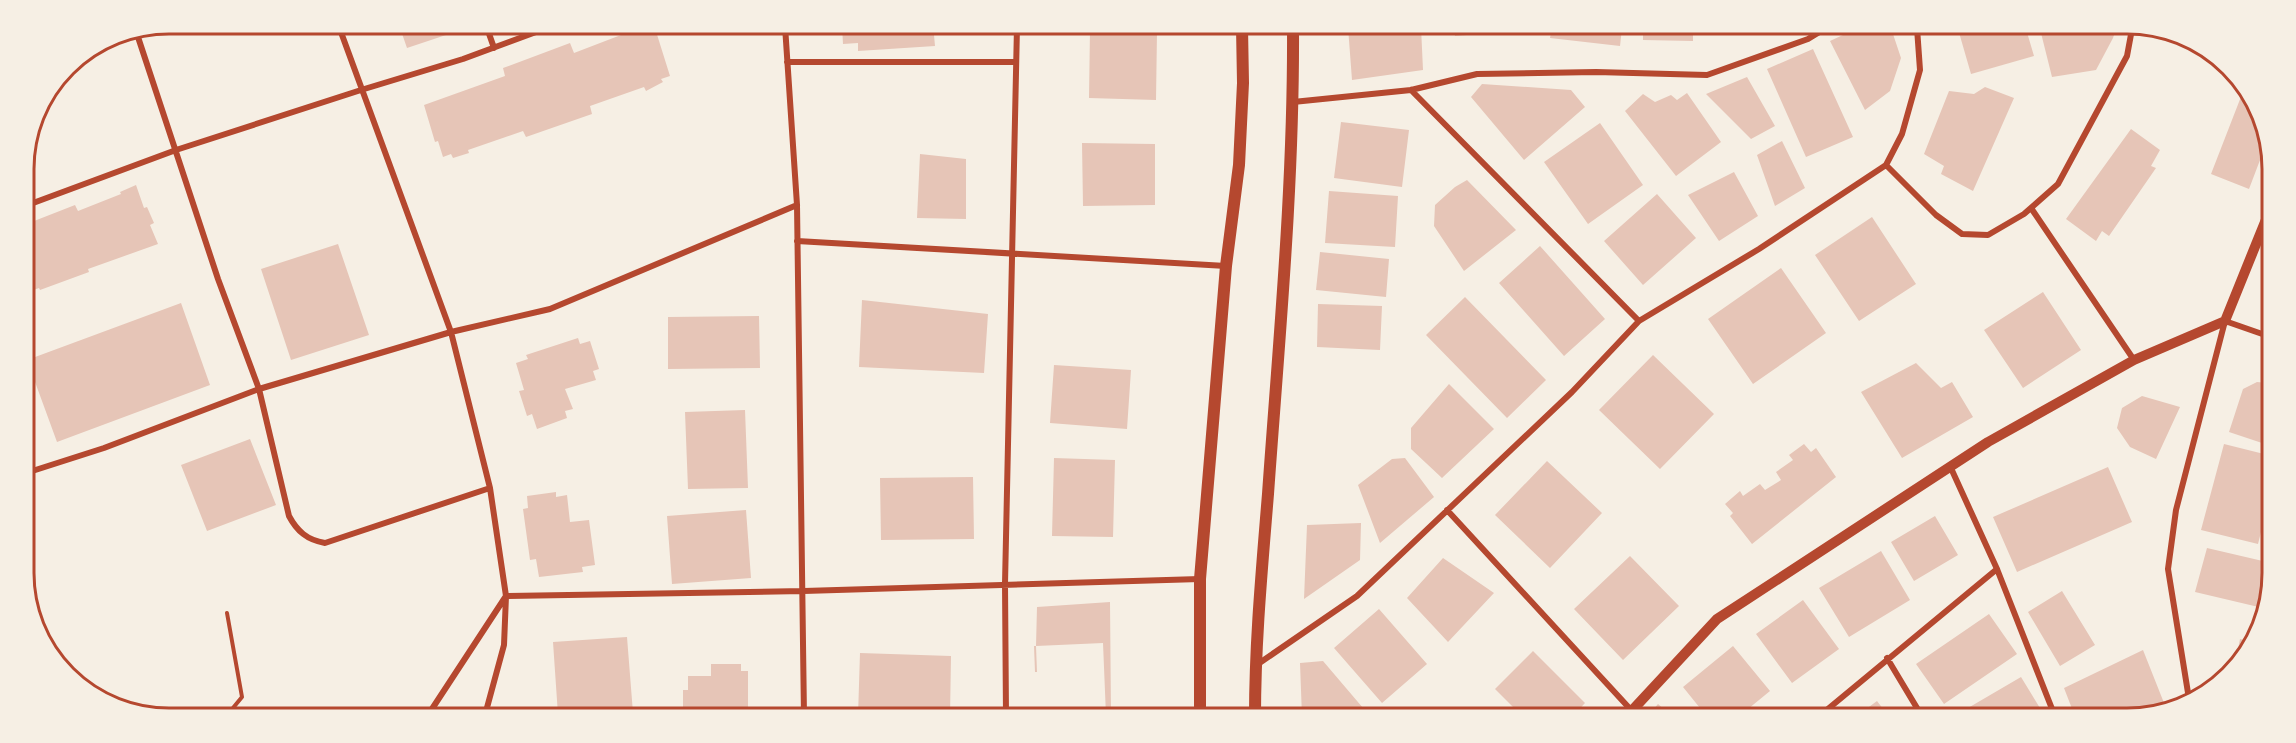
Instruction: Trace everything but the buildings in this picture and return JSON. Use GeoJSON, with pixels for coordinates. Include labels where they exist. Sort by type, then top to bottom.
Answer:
{"type":"FeatureCollection","features":[{"type":"Feature","properties":{"kind":"main road"},"geometry":{"type":"LineString","coordinates":[[1200,708],[1200,579],[1226,266],[1239,165],[1243,83],[1242,34]]}},
{"type":"Feature","properties":{"kind":"main road"},"geometry":{"type":"LineString","coordinates":[[1255,708],[1255,666],[1293,102],[1293,34]]}},
{"type":"Feature","properties":{"kind":"street"},"geometry":{"type":"LineString","coordinates":[[341,34],[451,332],[490,488],[506,596],[504,645],[487,708]]}},
{"type":"Feature","properties":{"kind":"street"},"geometry":{"type":"LineString","coordinates":[[489,34],[494,48]]}},
{"type":"Feature","properties":{"kind":"street"},"geometry":{"type":"LineString","coordinates":[[35,202],[176,150],[464,59],[531,34]]}},
{"type":"Feature","properties":{"kind":"street"},"geometry":{"type":"LineString","coordinates":[[785,34],[797,241],[804,708]]}},
{"type":"Feature","properties":{"kind":"street"},"geometry":{"type":"LineString","coordinates":[[1006,708],[1005,584],[1017,34]]}},
{"type":"Feature","properties":{"kind":"street"},"geometry":{"type":"LineString","coordinates":[[1293,102],[1411,90],[1477,74],[1596,72],[1707,75],[1808,39],[1816,34]]}},
{"type":"Feature","properties":{"kind":"street"},"geometry":{"type":"LineString","coordinates":[[1255,666],[1357,596],[1572,392],[1639,321],[1759,249],[1886,165],[1902,134],[1920,70],[1917,34]]}},
{"type":"Feature","properties":{"kind":"street"},"geometry":{"type":"LineString","coordinates":[[1886,165],[1936,215],[1962,234],[1988,235],[2031,208],[2058,184],[2127,56],[2131,34]]}},
{"type":"Feature","properties":{"kind":"street"},"geometry":{"type":"LineString","coordinates":[[138,38],[218,279],[259,389],[289,516],[298,530],[311,540],[325,543],[490,488]]}},
{"type":"Feature","properties":{"kind":"street"},"geometry":{"type":"LineString","coordinates":[[787,62],[1016,62]]}},
{"type":"Feature","properties":{"kind":"street"},"geometry":{"type":"LineString","coordinates":[[1411,90],[1639,321]]}},
{"type":"Feature","properties":{"kind":"street"},"geometry":{"type":"LineString","coordinates":[[34,470],[104,448],[259,389],[451,332],[550,309],[796,206]]}},
{"type":"Feature","properties":{"kind":"street"},"geometry":{"type":"LineString","coordinates":[[2031,208],[2134,360]]}},
{"type":"Feature","properties":{"kind":"street"},"geometry":{"type":"LineString","coordinates":[[2187,693],[2168,569],[2176,510],[2224,321],[2262,229]]}},
{"type":"Feature","properties":{"kind":"street"},"geometry":{"type":"LineString","coordinates":[[797,241],[1226,266]]}},
{"type":"Feature","properties":{"kind":"street"},"geometry":{"type":"LineString","coordinates":[[1635,708],[1717,619],[1988,442],[2134,360],[2224,321],[2262,334]]}},
{"type":"Feature","properties":{"kind":"street"},"geometry":{"type":"LineString","coordinates":[[1950,466],[1996,569],[2052,708]]}},
{"type":"Feature","properties":{"kind":"street"},"geometry":{"type":"LineString","coordinates":[[1448,510],[1624,708]]}},
{"type":"Feature","properties":{"kind":"street"},"geometry":{"type":"LineString","coordinates":[[1829,708],[1996,569]]}},
{"type":"Feature","properties":{"kind":"street"},"geometry":{"type":"LineString","coordinates":[[506,596],[804,591],[1200,579]]}},
{"type":"Feature","properties":{"kind":"street"},"geometry":{"type":"LineString","coordinates":[[433,708],[506,596]]}},
{"type":"Feature","properties":{"kind":"street"},"geometry":{"type":"LineString","coordinates":[[1887,658],[1917,708]]}},
{"type":"Feature","properties":{"kind":"path"},"geometry":{"type":"LineString","coordinates":[[227,613],[242,697],[233,708]]}}]}
